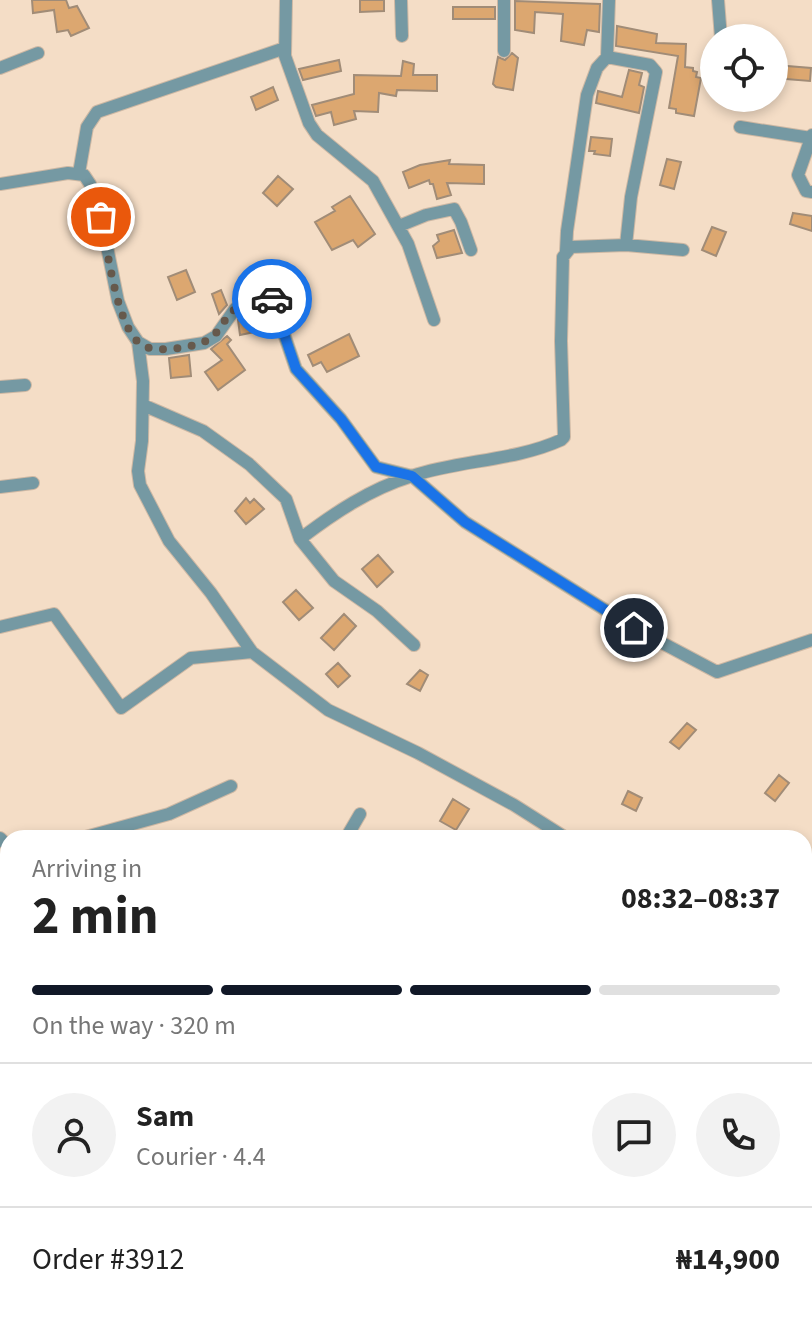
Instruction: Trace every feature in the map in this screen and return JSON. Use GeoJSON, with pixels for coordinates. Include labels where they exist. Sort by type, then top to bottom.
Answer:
{"type":"FeatureCollection","features":[{"type":"Feature","properties":{"kind":"street"},"geometry":{"type":"LineString","coordinates":[[286,0],[285,48],[309,123],[317,135],[373,181],[399,226],[434,320]]}},
{"type":"Feature","properties":{"kind":"street"},"geometry":{"type":"LineString","coordinates":[[401,0],[402,36]]}},
{"type":"Feature","properties":{"kind":"street"},"geometry":{"type":"LineString","coordinates":[[504,0],[504,51]]}},
{"type":"Feature","properties":{"kind":"street"},"geometry":{"type":"LineString","coordinates":[[300,539],[343,507],[412,476],[507,455],[557,442],[564,437],[561,341],[563,257],[587,95],[597,68],[607,57],[609,0]]}},
{"type":"Feature","properties":{"kind":"street"},"geometry":{"type":"LineString","coordinates":[[718,0],[720,24]]}},
{"type":"Feature","properties":{"kind":"street"},"geometry":{"type":"LineString","coordinates":[[79,173],[87,127],[97,112],[285,48]]}},
{"type":"Feature","properties":{"kind":"street"},"geometry":{"type":"LineString","coordinates":[[0,68],[38,53]]}},
{"type":"Feature","properties":{"kind":"street"},"geometry":{"type":"LineString","coordinates":[[607,57],[650,65],[656,72],[631,197],[626,245]]}},
{"type":"Feature","properties":{"kind":"street"},"geometry":{"type":"LineString","coordinates":[[740,127],[812,136],[798,175],[806,191],[812,192]]}},
{"type":"Feature","properties":{"kind":"street"},"geometry":{"type":"LineString","coordinates":[[0,184],[22,179],[84,175],[101,217],[118,301],[128,327],[138,342],[150,349],[204,343],[216,336],[231,311],[272,299],[296,369],[341,419],[376,467],[412,476],[465,522],[634,628],[717,672],[812,640]]}},
{"type":"Feature","properties":{"kind":"street"},"geometry":{"type":"LineString","coordinates":[[399,226],[426,215],[454,209],[471,250]]}},
{"type":"Feature","properties":{"kind":"street"},"geometry":{"type":"LineString","coordinates":[[566,251],[571,247],[626,245],[683,250]]}},
{"type":"Feature","properties":{"kind":"street"},"geometry":{"type":"LineString","coordinates":[[138,342],[143,381],[138,471],[140,485],[169,541],[211,593],[252,652],[328,710],[418,753],[553,830]]}},
{"type":"Feature","properties":{"kind":"street"},"geometry":{"type":"LineString","coordinates":[[0,387],[25,385]]}},
{"type":"Feature","properties":{"kind":"street"},"geometry":{"type":"LineString","coordinates":[[143,405],[203,431],[249,464],[286,499],[300,539],[334,581],[377,611],[414,645]]}},
{"type":"Feature","properties":{"kind":"street"},"geometry":{"type":"LineString","coordinates":[[0,487],[33,483]]}},
{"type":"Feature","properties":{"kind":"street"},"geometry":{"type":"LineString","coordinates":[[0,627],[54,614],[121,708],[191,658],[252,652]]}},
{"type":"Feature","properties":{"kind":"street"},"geometry":{"type":"LineString","coordinates":[[111,830],[169,814],[231,786]]}},
{"type":"Feature","properties":{"kind":"street"},"geometry":{"type":"LineString","coordinates":[[351,830],[360,814]]}},
{"type":"Feature","properties":{"kind":"building"},"geometry":{"type":"Polygon","coordinates":[[[32,0],[66,0],[69,8],[77,6],[89,28],[71,36],[68,30],[57,32],[54,10],[33,13],[32,0]]]}},
{"type":"Feature","properties":{"kind":"building"},"geometry":{"type":"Polygon","coordinates":[[[360,0],[384,0],[384,11],[360,12],[360,0]]]}},
{"type":"Feature","properties":{"kind":"building"},"geometry":{"type":"Polygon","coordinates":[[[515,1],[600,4],[599,32],[587,30],[584,45],[561,41],[563,14],[535,12],[534,33],[515,30],[515,1]]]}},
{"type":"Feature","properties":{"kind":"building"},"geometry":{"type":"Polygon","coordinates":[[[453,7],[495,7],[495,19],[453,19],[453,7]]]}},
{"type":"Feature","properties":{"kind":"building"},"geometry":{"type":"Polygon","coordinates":[[[617,26],[657,34],[656,43],[686,44],[685,67],[693,68],[697,72],[696,77],[700,78],[694,116],[676,113],[676,109],[669,108],[678,56],[616,46],[617,26]]]}},
{"type":"Feature","properties":{"kind":"building"},"geometry":{"type":"Polygon","coordinates":[[[512,53],[518,58],[513,90],[496,87],[493,84],[498,57],[505,60],[512,53]]]}},
{"type":"Feature","properties":{"kind":"building"},"geometry":{"type":"Polygon","coordinates":[[[339,60],[341,71],[303,80],[299,69],[339,60]]]}},
{"type":"Feature","properties":{"kind":"building"},"geometry":{"type":"Polygon","coordinates":[[[403,61],[414,64],[413,75],[437,75],[437,91],[397,90],[396,96],[379,93],[378,112],[354,111],[356,119],[334,125],[331,112],[316,116],[312,105],[354,94],[354,75],[401,76],[403,61]]]}},
{"type":"Feature","properties":{"kind":"building"},"geometry":{"type":"Polygon","coordinates":[[[788,66],[811,68],[810,81],[788,79],[788,66]]]}},
{"type":"Feature","properties":{"kind":"building"},"geometry":{"type":"Polygon","coordinates":[[[629,70],[642,73],[639,85],[644,87],[639,113],[596,103],[598,91],[622,97],[629,70]]]}},
{"type":"Feature","properties":{"kind":"building"},"geometry":{"type":"Polygon","coordinates":[[[273,87],[278,100],[256,110],[251,97],[273,87]]]}},
{"type":"Feature","properties":{"kind":"building"},"geometry":{"type":"Polygon","coordinates":[[[591,137],[612,139],[610,156],[589,151],[591,137]]]}},
{"type":"Feature","properties":{"kind":"building"},"geometry":{"type":"Polygon","coordinates":[[[667,159],[681,162],[674,189],[660,185],[667,159]]]}},
{"type":"Feature","properties":{"kind":"building"},"geometry":{"type":"Polygon","coordinates":[[[450,160],[449,164],[484,165],[484,184],[447,183],[451,195],[437,199],[429,180],[409,188],[403,172],[420,165],[450,160]]]}},
{"type":"Feature","properties":{"kind":"building"},"geometry":{"type":"Polygon","coordinates":[[[278,176],[293,189],[277,206],[263,193],[278,176]]]}},
{"type":"Feature","properties":{"kind":"building"},"geometry":{"type":"Polygon","coordinates":[[[350,196],[375,234],[358,247],[353,240],[332,250],[315,222],[335,211],[332,207],[350,196]]]}},
{"type":"Feature","properties":{"kind":"building"},"geometry":{"type":"Polygon","coordinates":[[[793,213],[812,216],[812,231],[790,224],[793,213]]]}},
{"type":"Feature","properties":{"kind":"building"},"geometry":{"type":"Polygon","coordinates":[[[712,227],[726,232],[716,256],[702,250],[712,227]]]}},
{"type":"Feature","properties":{"kind":"building"},"geometry":{"type":"Polygon","coordinates":[[[454,230],[462,253],[437,258],[433,246],[439,241],[437,235],[454,230]]]}},
{"type":"Feature","properties":{"kind":"building"},"geometry":{"type":"Polygon","coordinates":[[[186,270],[195,292],[177,300],[168,277],[186,270]]]}},
{"type":"Feature","properties":{"kind":"building"},"geometry":{"type":"Polygon","coordinates":[[[221,290],[227,305],[219,314],[212,294],[221,290]]]}},
{"type":"Feature","properties":{"kind":"building"},"geometry":{"type":"Polygon","coordinates":[[[264,314],[265,318],[269,317],[273,328],[240,335],[238,320],[264,314]]]}},
{"type":"Feature","properties":{"kind":"building"},"geometry":{"type":"Polygon","coordinates":[[[349,334],[359,356],[327,372],[321,362],[313,366],[308,355],[349,334]]]}},
{"type":"Feature","properties":{"kind":"building"},"geometry":{"type":"Polygon","coordinates":[[[227,336],[231,340],[227,344],[245,370],[218,390],[205,372],[222,360],[211,349],[227,336]]]}},
{"type":"Feature","properties":{"kind":"building"},"geometry":{"type":"Polygon","coordinates":[[[189,355],[191,376],[171,378],[169,358],[189,355]]]}},
{"type":"Feature","properties":{"kind":"building"},"geometry":{"type":"Polygon","coordinates":[[[246,498],[250,503],[254,499],[264,509],[246,524],[235,511],[246,498]]]}},
{"type":"Feature","properties":{"kind":"building"},"geometry":{"type":"Polygon","coordinates":[[[378,555],[393,572],[377,587],[362,569],[378,555]]]}},
{"type":"Feature","properties":{"kind":"building"},"geometry":{"type":"Polygon","coordinates":[[[296,590],[313,608],[299,620],[283,602],[296,590]]]}},
{"type":"Feature","properties":{"kind":"building"},"geometry":{"type":"Polygon","coordinates":[[[344,614],[356,626],[334,650],[321,638],[344,614]]]}},
{"type":"Feature","properties":{"kind":"building"},"geometry":{"type":"Polygon","coordinates":[[[338,663],[350,676],[338,687],[326,674],[338,663]]]}},
{"type":"Feature","properties":{"kind":"building"},"geometry":{"type":"Polygon","coordinates":[[[420,670],[428,675],[420,691],[407,684],[420,670]]]}},
{"type":"Feature","properties":{"kind":"building"},"geometry":{"type":"Polygon","coordinates":[[[687,723],[696,730],[679,749],[670,742],[687,723]]]}},
{"type":"Feature","properties":{"kind":"building"},"geometry":{"type":"Polygon","coordinates":[[[779,775],[789,783],[775,801],[765,793],[779,775]]]}},
{"type":"Feature","properties":{"kind":"building"},"geometry":{"type":"Polygon","coordinates":[[[628,791],[642,798],[636,811],[622,804],[628,791]]]}},
{"type":"Feature","properties":{"kind":"building"},"geometry":{"type":"Polygon","coordinates":[[[453,799],[469,809],[456,830],[440,821],[453,799]]]}},
{"type":"Feature","properties":{"kind":"way so far"},"geometry":{"type":"LineString","coordinates":[[101,217],[118,301],[128,327],[138,342],[150,349],[195,346],[212,340],[231,311],[272,299]]}},
{"type":"Feature","properties":{"kind":"route"},"geometry":{"type":"LineString","coordinates":[[272,299],[296,369],[341,419],[376,467],[412,476],[465,522],[634,628]]}}]}
